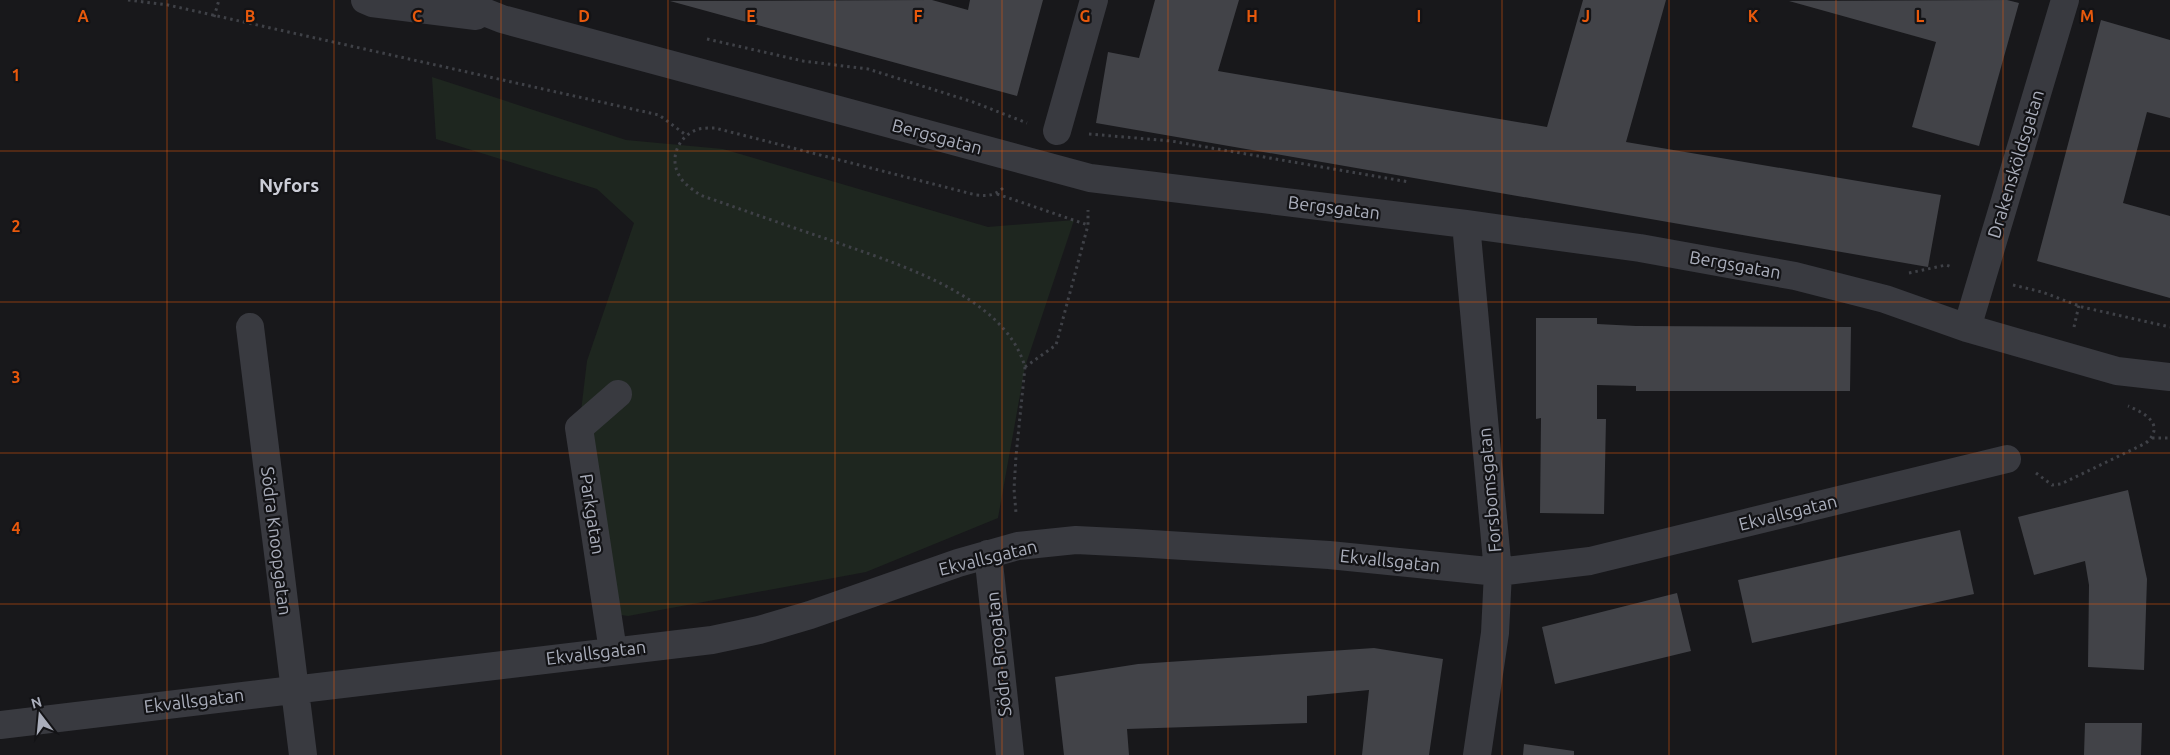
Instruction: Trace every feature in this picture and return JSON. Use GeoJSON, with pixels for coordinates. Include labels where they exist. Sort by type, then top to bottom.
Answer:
{"type":"FeatureCollection","features":[{"type":"Feature","properties":{"kind":"street","name":"Bergsgatan"},"geometry":{"type":"LineString","coordinates":[[365,0],[372,4],[502,20]]}},
{"type":"Feature","properties":{"kind":"street","name":"Bergsgatan"},"geometry":{"type":"LineString","coordinates":[[454,0],[502,20],[1090,178],[1466,224],[1640,248],[1795,276],[1885,299],[1966,328],[2117,371],[2170,377]]}},
{"type":"Feature","properties":{"kind":"street"},"geometry":{"type":"LineString","coordinates":[[1057,131],[1094,0]]}},
{"type":"Feature","properties":{"kind":"street","name":"Drakensköldsgatan"},"geometry":{"type":"LineString","coordinates":[[1966,328],[2064,5]]}},
{"type":"Feature","properties":{"kind":"street","name":"Forsbomsgatan"},"geometry":{"type":"LineString","coordinates":[[1466,224],[1498,572],[1495,633],[1476,755]]}},
{"type":"Feature","properties":{"kind":"street","name":"Södra Knoopgatan"},"geometry":{"type":"LineString","coordinates":[[250,326],[303,755]]}},
{"type":"Feature","properties":{"kind":"street","name":"Parkgatan"},"geometry":{"type":"LineString","coordinates":[[613,651],[579,428],[618,394]]}},
{"type":"Feature","properties":{"kind":"street","name":"Ekvallsgatan"},"geometry":{"type":"LineString","coordinates":[[0,725],[295,688],[712,640],[759,630],[810,615],[958,562],[1018,546],[1076,540],[1329,555],[1498,572],[1590,561],[2007,459]]}},
{"type":"Feature","properties":{"kind":"street","name":"Södra Brogatan"},"geometry":{"type":"LineString","coordinates":[[988,554],[1010,755]]}},
{"type":"Feature","properties":{"kind":"path"},"geometry":{"type":"LineString","coordinates":[[128,0],[168,6],[659,115],[686,135]]}},
{"type":"Feature","properties":{"kind":"path"},"geometry":{"type":"LineString","coordinates":[[214,17],[219,0]]}},
{"type":"Feature","properties":{"kind":"path"},"geometry":{"type":"LineString","coordinates":[[701,37],[803,61],[868,69],[973,102],[1014,119],[1057,131],[1171,141],[1416,183]]}},
{"type":"Feature","properties":{"kind":"path"},"geometry":{"type":"LineString","coordinates":[[1018,546],[1014,489],[1025,367],[1021,354],[997,323],[964,296],[926,276],[700,195],[687,186],[678,174],[675,154],[686,135],[700,129],[715,128],[976,196],[996,194],[1088,225],[1056,345],[1025,367]]}},
{"type":"Feature","properties":{"kind":"path"},"geometry":{"type":"LineString","coordinates":[[996,194],[1005,186]]}},
{"type":"Feature","properties":{"kind":"path"},"geometry":{"type":"LineString","coordinates":[[1902,274],[1946,265],[2042,292],[2079,305],[2170,326]]}},
{"type":"Feature","properties":{"kind":"path"},"geometry":{"type":"LineString","coordinates":[[2067,357],[2079,305]]}},
{"type":"Feature","properties":{"kind":"path"},"geometry":{"type":"LineString","coordinates":[[2007,459],[2041,476],[2052,485],[2061,484],[2137,449],[2152,438],[2155,431],[2154,424],[2138,410],[2124,405]]}},
{"type":"Feature","properties":{"kind":"path"},"geometry":{"type":"LineString","coordinates":[[2152,438],[2170,438]]}},
{"type":"Feature","properties":{"kind":"shaded area"},"geometry":{"type":"Polygon","coordinates":[[[432,77],[626,140],[723,149],[988,227],[1074,220],[1025,367],[998,518],[866,572],[628,616],[608,613],[579,428],[587,361],[634,223],[597,189],[436,139],[432,77]]]}},
{"type":"Feature","properties":{"kind":"building"},"geometry":{"type":"Polygon","coordinates":[[[932,0],[968,10],[970,0],[1043,0],[1017,96],[670,1],[932,0]]]}},
{"type":"Feature","properties":{"kind":"building"},"geometry":{"type":"Polygon","coordinates":[[[1155,0],[1239,0],[1218,71],[1547,127],[1583,0],[1666,0],[1626,142],[1941,195],[1928,267],[1096,123],[1108,52],[1139,58],[1155,0]]]}},
{"type":"Feature","properties":{"kind":"building"},"geometry":{"type":"Polygon","coordinates":[[[2007,0],[2019,3],[1979,146],[1912,127],[1936,42],[1789,1],[2007,0]]]}},
{"type":"Feature","properties":{"kind":"building"},"geometry":{"type":"Polygon","coordinates":[[[2101,20],[2170,40],[2170,118],[2147,112],[2123,203],[2170,216],[2170,298],[2037,261],[2101,20]]]}},
{"type":"Feature","properties":{"kind":"building"},"geometry":{"type":"Polygon","coordinates":[[[1536,318],[1597,318],[1597,324],[1636,326],[1851,327],[1850,391],[1636,391],[1636,386],[1597,385],[1597,419],[1606,419],[1604,514],[1540,513],[1541,418],[1536,419],[1536,318]]]}},
{"type":"Feature","properties":{"kind":"building"},"geometry":{"type":"Polygon","coordinates":[[[2128,490],[2147,579],[2144,670],[2088,667],[2089,585],[2085,561],[2034,575],[2018,517],[2128,490]]]}},
{"type":"Feature","properties":{"kind":"building"},"geometry":{"type":"Polygon","coordinates":[[[1960,530],[1974,594],[1752,643],[1738,580],[1960,530]]]}},
{"type":"Feature","properties":{"kind":"building"},"geometry":{"type":"Polygon","coordinates":[[[1677,593],[1691,651],[1555,684],[1542,627],[1677,593]]]}},
{"type":"Feature","properties":{"kind":"building"},"geometry":{"type":"Polygon","coordinates":[[[1374,648],[1443,659],[1429,755],[1362,755],[1369,690],[1307,696],[1307,723],[1127,729],[1129,755],[1064,755],[1055,677],[1138,664],[1374,648]]]}},
{"type":"Feature","properties":{"kind":"building"},"geometry":{"type":"Polygon","coordinates":[[[2085,723],[2142,723],[2141,755],[2084,755],[2085,723]]]}},
{"type":"Feature","properties":{"kind":"building"},"geometry":{"type":"Polygon","coordinates":[[[1524,744],[1574,751],[1574,755],[1523,755],[1524,744]]]}},
{"type":"Feature","properties":{"kind":"district","name":"Nyfors"},"geometry":{"type":"Point","coordinates":[289,185]}}]}
